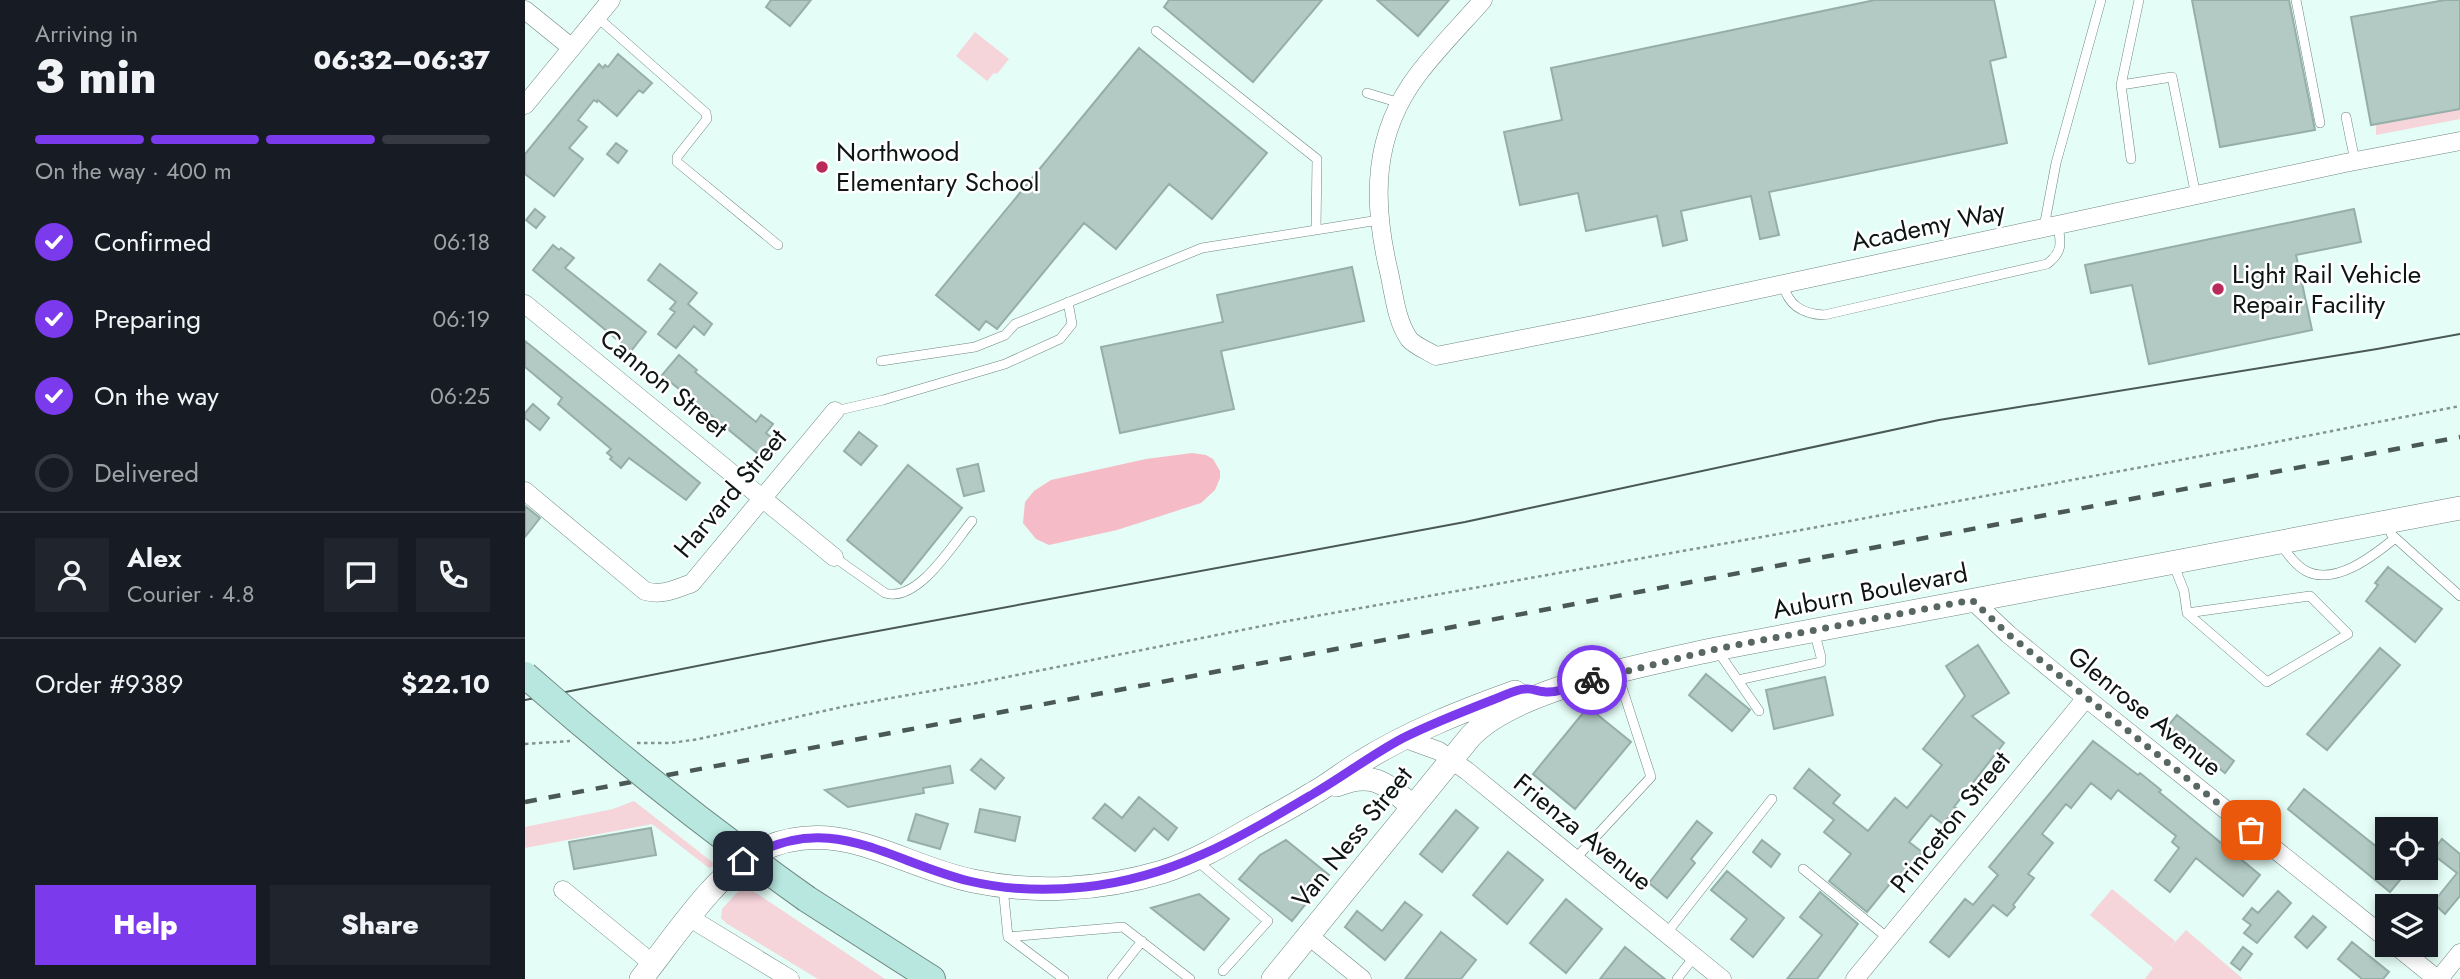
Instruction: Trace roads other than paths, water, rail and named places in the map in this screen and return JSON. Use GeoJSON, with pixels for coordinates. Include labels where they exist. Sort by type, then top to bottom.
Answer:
{"type":"FeatureCollection","features":[{"type":"Feature","properties":{"kind":"main road"},"geometry":{"type":"LineString","coordinates":[[525,675],[638,772],[719,836],[807,899],[932,979]]}},
{"type":"Feature","properties":{"kind":"street"},"geometry":{"type":"LineString","coordinates":[[525,105],[611,0]]}},
{"type":"Feature","properties":{"kind":"street"},"geometry":{"type":"LineString","coordinates":[[1379,220],[1377,184],[1380,160],[1400,103],[1419,73],[1483,0]]}},
{"type":"Feature","properties":{"kind":"street"},"geometry":{"type":"LineString","coordinates":[[525,10],[572,48]]}},
{"type":"Feature","properties":{"kind":"street","name":"Academy Way"},"geometry":{"type":"LineString","coordinates":[[1379,220],[1401,322],[1410,341],[1436,356],[2460,141]]}},
{"type":"Feature","properties":{"kind":"street","name":"Cannon Street"},"geometry":{"type":"LineString","coordinates":[[525,304],[834,557]]}},
{"type":"Feature","properties":{"kind":"street","name":"Harvard Street"},"geometry":{"type":"LineString","coordinates":[[525,491],[645,591],[656,594],[692,583],[835,411]]}},
{"type":"Feature","properties":{"kind":"street","name":"Auburn Boulevard"},"geometry":{"type":"LineString","coordinates":[[690,918],[743,861],[759,851],[795,840],[817,837],[840,838],[870,846],[969,881],[1003,887],[1060,889],[1114,883],[1163,871],[1195,859],[1314,793],[1403,738],[1524,688],[1549,693],[1617,672],[1814,629],[2279,542],[2388,531],[2460,508]]}},
{"type":"Feature","properties":{"kind":"street","name":"Glenrose Avenue"},"geometry":{"type":"LineString","coordinates":[[1972,600],[2008,634],[2086,698],[2375,929]]}},
{"type":"Feature","properties":{"kind":"street","name":"Van Ness Street"},"geometry":{"type":"LineString","coordinates":[[1273,979],[1487,720],[1508,708],[1549,693]]}},
{"type":"Feature","properties":{"kind":"street","name":"Princeton Street"},"geometry":{"type":"LineString","coordinates":[[1855,979],[2086,698]]}},
{"type":"Feature","properties":{"kind":"street","name":"Frienza Avenue"},"geometry":{"type":"LineString","coordinates":[[1403,738],[1426,745],[1452,760],[1722,979]]}},
{"type":"Feature","properties":{"kind":"street","name":"Auburn Boulevard"},"geometry":{"type":"LineString","coordinates":[[1314,793],[1350,779],[1367,778],[1382,782],[1413,807]]}},
{"type":"Feature","properties":{"kind":"street"},"geometry":{"type":"LineString","coordinates":[[563,890],[647,971],[690,918],[790,979]]}},
{"type":"Feature","properties":{"kind":"street"},"geometry":{"type":"LineString","coordinates":[[1309,936],[1362,979]]}},
{"type":"Feature","properties":{"kind":"street"},"geometry":{"type":"LineString","coordinates":[[2410,957],[2438,979],[2460,953]]}},
{"type":"Feature","properties":{"kind":"lane"},"geometry":{"type":"LineString","coordinates":[[1783,284],[1787,298],[1798,309],[1824,315],[2047,264],[2057,256],[2061,246],[2051,226],[2056,163],[2101,0]]}},
{"type":"Feature","properties":{"kind":"lane"},"geometry":{"type":"LineString","coordinates":[[2131,159],[2121,85],[2139,0]]}},
{"type":"Feature","properties":{"kind":"lane"},"geometry":{"type":"LineString","coordinates":[[2296,0],[2320,123]]}},
{"type":"Feature","properties":{"kind":"lane"},"geometry":{"type":"LineString","coordinates":[[597,17],[706,113],[707,119],[677,157],[677,162],[778,245]]}},
{"type":"Feature","properties":{"kind":"lane"},"geometry":{"type":"LineString","coordinates":[[1156,31],[1317,159],[1316,230]]}},
{"type":"Feature","properties":{"kind":"lane"},"geometry":{"type":"LineString","coordinates":[[2121,85],[2172,77],[2196,196]]}},
{"type":"Feature","properties":{"kind":"lane"},"geometry":{"type":"LineString","coordinates":[[1367,93],[1400,103]]}},
{"type":"Feature","properties":{"kind":"lane"},"geometry":{"type":"LineString","coordinates":[[2346,117],[2355,161]]}},
{"type":"Feature","properties":{"kind":"lane"},"geometry":{"type":"LineString","coordinates":[[881,360],[975,346],[1005,335],[1015,324],[1202,248],[1379,220]]}},
{"type":"Feature","properties":{"kind":"lane"},"geometry":{"type":"LineString","coordinates":[[835,411],[883,400],[1005,364],[1060,339],[1072,324],[1067,302]]}},
{"type":"Feature","properties":{"kind":"lane"},"geometry":{"type":"LineString","coordinates":[[834,557],[892,596],[922,583],[972,521]]}},
{"type":"Feature","properties":{"kind":"lane"},"geometry":{"type":"LineString","coordinates":[[2279,542],[2302,568],[2325,576],[2366,562],[2388,531],[2460,596]]}},
{"type":"Feature","properties":{"kind":"lane"},"geometry":{"type":"LineString","coordinates":[[2172,562],[2184,591],[2187,613],[2267,682],[2348,634],[2310,596],[2187,613]]}},
{"type":"Feature","properties":{"kind":"lane"},"geometry":{"type":"LineString","coordinates":[[1738,680],[1821,662],[1814,629]]}},
{"type":"Feature","properties":{"kind":"lane"},"geometry":{"type":"LineString","coordinates":[[1716,649],[1759,711]]}},
{"type":"Feature","properties":{"kind":"lane"},"geometry":{"type":"LineString","coordinates":[[1575,860],[1651,777],[1617,672]]}},
{"type":"Feature","properties":{"kind":"lane"},"geometry":{"type":"LineString","coordinates":[[1666,934],[1772,799]]}},
{"type":"Feature","properties":{"kind":"lane"},"geometry":{"type":"LineString","coordinates":[[1195,859],[1268,921],[1223,971]]}},
{"type":"Feature","properties":{"kind":"lane"},"geometry":{"type":"LineString","coordinates":[[1803,869],[1889,939]]}},
{"type":"Feature","properties":{"kind":"lane"},"geometry":{"type":"LineString","coordinates":[[1003,887],[1008,937],[1064,979]]}},
{"type":"Feature","properties":{"kind":"lane"},"geometry":{"type":"LineString","coordinates":[[1008,937],[1123,927],[1190,979]]}},
{"type":"Feature","properties":{"kind":"lane"},"geometry":{"type":"LineString","coordinates":[[1112,979],[1142,941]]}},
{"type":"Feature","properties":{"kind":"lane"},"geometry":{"type":"LineString","coordinates":[[1677,979],[1694,957]]}},
{"type":"Feature","properties":{"kind":"tram line"},"geometry":{"type":"LineString","coordinates":[[525,700],[824,641],[1465,522],[1939,420],[2460,334]]}},
{"type":"Feature","properties":{"kind":"railway"},"geometry":{"type":"LineString","coordinates":[[525,802],[2460,437]]}},
{"type":"Feature","properties":{"kind":"place","name":"Northwood Elementary School"},"geometry":{"type":"Point","coordinates":[822,167]}},
{"type":"Feature","properties":{"kind":"place","name":"Light Rail Vehicle Repair Facility"},"geometry":{"type":"Point","coordinates":[2218,289]}}]}
